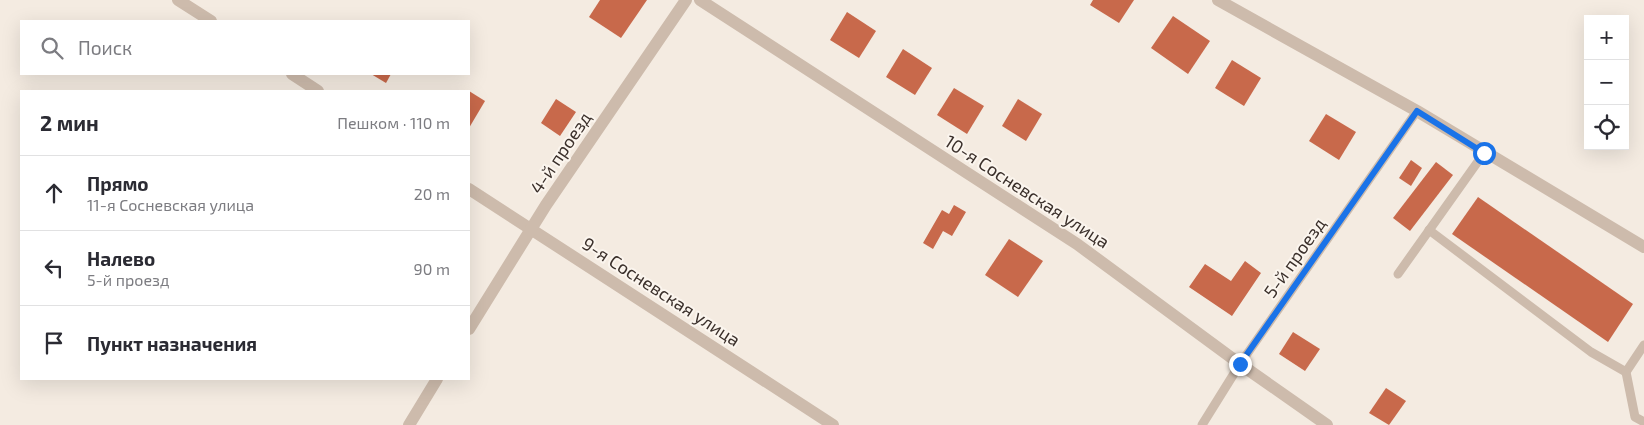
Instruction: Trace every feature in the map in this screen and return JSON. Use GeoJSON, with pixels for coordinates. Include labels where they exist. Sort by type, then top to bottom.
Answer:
{"type":"FeatureCollection","features":[{"type":"Feature","properties":{"kind":"street"},"geometry":{"type":"LineString","coordinates":[[178,0],[208,20]]}},
{"type":"Feature","properties":{"kind":"street","name":"4-й проезд"},"geometry":{"type":"LineString","coordinates":[[470,327],[531,229],[686,0]]}},
{"type":"Feature","properties":{"kind":"street","name":"10-я Сосневская улица"},"geometry":{"type":"LineString","coordinates":[[700,0],[1076,244],[1327,425]]}},
{"type":"Feature","properties":{"kind":"street"},"geometry":{"type":"LineString","coordinates":[[1218,0],[1417,111],[1484,153],[1644,247]]}},
{"type":"Feature","properties":{"kind":"street"},"geometry":{"type":"LineString","coordinates":[[294,75],[316,90]]}},
{"type":"Feature","properties":{"kind":"street","name":"9-я Сосневская улица"},"geometry":{"type":"LineString","coordinates":[[470,190],[833,425]]}},
{"type":"Feature","properties":{"kind":"street"},"geometry":{"type":"LineString","coordinates":[[409,425],[437,380]]}},
{"type":"Feature","properties":{"kind":"lane","name":"5-й проезд"},"geometry":{"type":"LineString","coordinates":[[1202,425],[1240,364],[1417,111]]}},
{"type":"Feature","properties":{"kind":"lane"},"geometry":{"type":"LineString","coordinates":[[1398,274],[1484,153]]}},
{"type":"Feature","properties":{"kind":"lane"},"geometry":{"type":"LineString","coordinates":[[1430,230],[1591,352],[1626,372]]}},
{"type":"Feature","properties":{"kind":"lane"},"geometry":{"type":"LineString","coordinates":[[1644,345],[1626,372],[1636,417],[1644,422]]}},
{"type":"Feature","properties":{"kind":"building"},"geometry":{"type":"Polygon","coordinates":[[[600,0],[647,0],[621,38],[589,17],[600,0]]]}},
{"type":"Feature","properties":{"kind":"building"},"geometry":{"type":"Polygon","coordinates":[[[1093,0],[1134,0],[1119,23],[1090,5],[1093,0]]]}},
{"type":"Feature","properties":{"kind":"building"},"geometry":{"type":"Polygon","coordinates":[[[847,12],[876,31],[859,58],[830,40],[847,12]]]}},
{"type":"Feature","properties":{"kind":"building"},"geometry":{"type":"Polygon","coordinates":[[[1173,16],[1210,41],[1188,74],[1151,48],[1173,16]]]}},
{"type":"Feature","properties":{"kind":"building"},"geometry":{"type":"Polygon","coordinates":[[[903,49],[932,68],[915,95],[886,77],[903,49]]]}},
{"type":"Feature","properties":{"kind":"building"},"geometry":{"type":"Polygon","coordinates":[[[1232,60],[1261,78],[1244,106],[1215,88],[1232,60]]]}},
{"type":"Feature","properties":{"kind":"building"},"geometry":{"type":"Polygon","coordinates":[[[373,75],[390,75],[386,83],[373,75]]]}},
{"type":"Feature","properties":{"kind":"building"},"geometry":{"type":"Polygon","coordinates":[[[954,88],[984,106],[967,134],[937,115],[954,88]]]}},
{"type":"Feature","properties":{"kind":"building"},"geometry":{"type":"Polygon","coordinates":[[[470,92],[485,101],[470,126],[470,92]]]}},
{"type":"Feature","properties":{"kind":"building"},"geometry":{"type":"Polygon","coordinates":[[[556,99],[576,112],[560,136],[541,123],[556,99]]]}},
{"type":"Feature","properties":{"kind":"building"},"geometry":{"type":"Polygon","coordinates":[[[1018,99],[1042,114],[1026,141],[1002,126],[1018,99]]]}},
{"type":"Feature","properties":{"kind":"building"},"geometry":{"type":"Polygon","coordinates":[[[1326,114],[1356,132],[1339,160],[1309,141],[1326,114]]]}},
{"type":"Feature","properties":{"kind":"building"},"geometry":{"type":"Polygon","coordinates":[[[1411,160],[1422,168],[1411,186],[1399,178],[1411,160]]]}},
{"type":"Feature","properties":{"kind":"building"},"geometry":{"type":"Polygon","coordinates":[[[1436,162],[1453,175],[1410,231],[1393,218],[1436,162]]]}},
{"type":"Feature","properties":{"kind":"building"},"geometry":{"type":"Polygon","coordinates":[[[1478,197],[1633,304],[1608,342],[1452,234],[1478,197]]]}},
{"type":"Feature","properties":{"kind":"building"},"geometry":{"type":"Polygon","coordinates":[[[954,205],[966,212],[952,236],[943,231],[933,249],[923,243],[942,210],[949,214],[954,205]]]}},
{"type":"Feature","properties":{"kind":"building"},"geometry":{"type":"Polygon","coordinates":[[[1009,239],[1043,261],[1018,297],[985,275],[1009,239]]]}},
{"type":"Feature","properties":{"kind":"building"},"geometry":{"type":"Polygon","coordinates":[[[1245,261],[1261,273],[1232,316],[1189,287],[1205,264],[1231,281],[1245,261]]]}},
{"type":"Feature","properties":{"kind":"building"},"geometry":{"type":"Polygon","coordinates":[[[1293,332],[1320,349],[1305,371],[1279,354],[1293,332]]]}},
{"type":"Feature","properties":{"kind":"building"},"geometry":{"type":"Polygon","coordinates":[[[1386,388],[1406,401],[1389,425],[1369,413],[1386,388]]]}},
{"type":"Feature","properties":{"kind":"route"},"geometry":{"type":"LineString","coordinates":[[1240,364],[1417,111],[1484,153]]}}]}
